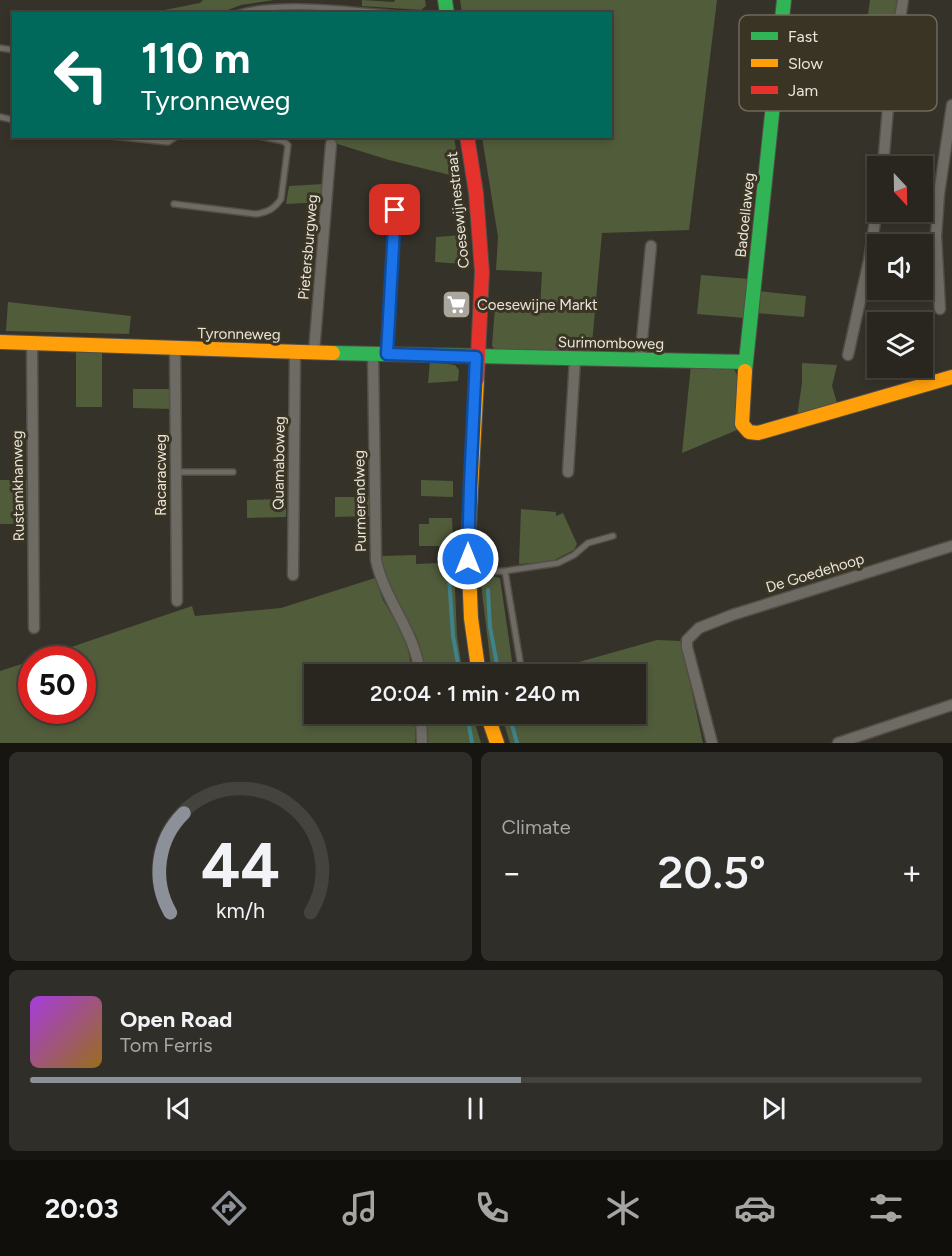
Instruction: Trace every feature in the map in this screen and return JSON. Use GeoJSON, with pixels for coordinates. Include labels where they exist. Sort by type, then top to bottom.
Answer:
{"type":"FeatureCollection","features":[{"type":"Feature","properties":{"kind":"street","name":"Badoellaweg"},"geometry":{"type":"LineString","coordinates":[[782,15],[784,0]]}},
{"type":"Feature","properties":{"kind":"street"},"geometry":{"type":"LineString","coordinates":[[901,15],[903,0]]}},
{"type":"Feature","properties":{"kind":"street"},"geometry":{"type":"LineString","coordinates":[[940,309],[936,226],[952,105]]}},
{"type":"Feature","properties":{"kind":"street","name":"Badoellaweg"},"geometry":{"type":"LineString","coordinates":[[772,111],[741,419],[745,429],[748,432],[763,431],[952,377]]}},
{"type":"Feature","properties":{"kind":"street"},"geometry":{"type":"LineString","coordinates":[[884,156],[888,111]]}},
{"type":"Feature","properties":{"kind":"street","name":"Coesewijnestraat"},"geometry":{"type":"LineString","coordinates":[[467,138],[476,193],[482,272],[470,485],[469,572],[471,618],[477,664]]}},
{"type":"Feature","properties":{"kind":"street","name":"Pietersburgweg"},"geometry":{"type":"LineString","coordinates":[[314,352],[331,144]]}},
{"type":"Feature","properties":{"kind":"street","name":"Purmerendweg"},"geometry":{"type":"LineString","coordinates":[[395,210],[380,354],[376,560],[386,592],[414,643],[418,664]]}},
{"type":"Feature","properties":{"kind":"street"},"geometry":{"type":"LineString","coordinates":[[848,355],[875,222]]}},
{"type":"Feature","properties":{"kind":"street"},"geometry":{"type":"LineString","coordinates":[[640,361],[651,246]]}},
{"type":"Feature","properties":{"kind":"street","name":"Tyronneweg"},"geometry":{"type":"LineString","coordinates":[[0,342],[476,357]]}},
{"type":"Feature","properties":{"kind":"street","name":"Rustamkhanweg"},"geometry":{"type":"LineString","coordinates":[[32,344],[34,628]]}},
{"type":"Feature","properties":{"kind":"street","name":"Racaracweg"},"geometry":{"type":"LineString","coordinates":[[175,349],[177,601]]}},
{"type":"Feature","properties":{"kind":"street","name":"Quamaboweg"},"geometry":{"type":"LineString","coordinates":[[292,575],[295,352]]}},
{"type":"Feature","properties":{"kind":"street","name":"Surimomboweg"},"geometry":{"type":"LineString","coordinates":[[476,357],[746,362]]}},
{"type":"Feature","properties":{"kind":"street"},"geometry":{"type":"LineString","coordinates":[[568,472],[574,359]]}},
{"type":"Feature","properties":{"kind":"street","name":"De Goedehoop"},"geometry":{"type":"LineString","coordinates":[[712,743],[687,647],[687,640],[699,628],[732,615],[952,546]]}},
{"type":"Feature","properties":{"kind":"street"},"geometry":{"type":"LineString","coordinates":[[838,743],[952,705]]}},
{"type":"Feature","properties":{"kind":"street"},"geometry":{"type":"LineString","coordinates":[[421,724],[422,743]]}},
{"type":"Feature","properties":{"kind":"street"},"geometry":{"type":"LineString","coordinates":[[490,724],[497,743]]}},
{"type":"Feature","properties":{"kind":"lane"},"geometry":{"type":"LineString","coordinates":[[241,12],[254,8],[283,6],[352,12]]}},
{"type":"Feature","properties":{"kind":"lane"},"geometry":{"type":"LineString","coordinates":[[130,138],[168,142],[174,138]]}},
{"type":"Feature","properties":{"kind":"lane"},"geometry":{"type":"LineString","coordinates":[[174,204],[256,214],[268,212],[281,199],[289,147],[288,139]]}},
{"type":"Feature","properties":{"kind":"lane"},"geometry":{"type":"LineString","coordinates":[[176,472],[233,472]]}},
{"type":"Feature","properties":{"kind":"lane"},"geometry":{"type":"LineString","coordinates":[[469,572],[505,571],[558,563],[574,555],[588,543],[613,536]]}},
{"type":"Feature","properties":{"kind":"lane"},"geometry":{"type":"LineString","coordinates":[[505,571],[520,664]]}},
{"type":"Feature","properties":{"kind":"green space"},"geometry":{"type":"Polygon","coordinates":[[[203,0],[274,0],[241,5],[223,12],[154,12],[200,3],[203,0]]]}},
{"type":"Feature","properties":{"kind":"green space"},"geometry":{"type":"Polygon","coordinates":[[[362,0],[394,2],[395,0],[425,0],[426,6],[421,10],[362,6],[362,0]]]}},
{"type":"Feature","properties":{"kind":"green space"},"geometry":{"type":"Polygon","coordinates":[[[460,0],[717,0],[689,230],[602,233],[591,355],[496,351],[492,346],[495,307],[540,308],[542,272],[496,270],[498,237],[482,138],[612,138],[612,12],[462,12],[460,0]]]}},
{"type":"Feature","properties":{"kind":"green space"},"geometry":{"type":"Polygon","coordinates":[[[870,0],[898,0],[895,15],[868,15],[870,0]]]}},
{"type":"Feature","properties":{"kind":"green space"},"geometry":{"type":"Polygon","coordinates":[[[318,138],[454,138],[460,174],[458,177],[389,160],[318,138]]]}},
{"type":"Feature","properties":{"kind":"green space"},"geometry":{"type":"Polygon","coordinates":[[[323,184],[322,202],[286,204],[289,186],[323,184]]]}},
{"type":"Feature","properties":{"kind":"green space"},"geometry":{"type":"Polygon","coordinates":[[[463,235],[462,264],[435,262],[436,237],[463,235]]]}},
{"type":"Feature","properties":{"kind":"green space"},"geometry":{"type":"Polygon","coordinates":[[[701,275],[749,279],[745,318],[697,314],[701,275]]]}},
{"type":"Feature","properties":{"kind":"green space"},"geometry":{"type":"Polygon","coordinates":[[[757,291],[806,296],[804,317],[755,313],[757,291]]]}},
{"type":"Feature","properties":{"kind":"green space"},"geometry":{"type":"Polygon","coordinates":[[[8,302],[131,316],[129,334],[6,331],[8,302]]]}},
{"type":"Feature","properties":{"kind":"green space"},"geometry":{"type":"Polygon","coordinates":[[[76,352],[102,353],[102,407],[76,407],[76,352]]]}},
{"type":"Feature","properties":{"kind":"green space"},"geometry":{"type":"Polygon","coordinates":[[[430,362],[455,365],[459,370],[458,381],[428,383],[430,362]]]}},
{"type":"Feature","properties":{"kind":"green space"},"geometry":{"type":"Polygon","coordinates":[[[802,363],[837,365],[832,386],[837,403],[797,417],[802,383],[802,363]]]}},
{"type":"Feature","properties":{"kind":"green space"},"geometry":{"type":"Polygon","coordinates":[[[691,365],[732,367],[736,372],[739,387],[737,430],[682,453],[691,365]]]}},
{"type":"Feature","properties":{"kind":"green space"},"geometry":{"type":"Polygon","coordinates":[[[133,389],[171,389],[171,409],[133,408],[133,389]]]}},
{"type":"Feature","properties":{"kind":"green space"},"geometry":{"type":"Polygon","coordinates":[[[0,480],[29,480],[30,524],[0,524],[0,480]]]}},
{"type":"Feature","properties":{"kind":"green space"},"geometry":{"type":"Polygon","coordinates":[[[421,480],[453,481],[453,497],[421,496],[421,480]]]}},
{"type":"Feature","properties":{"kind":"green space"},"geometry":{"type":"Polygon","coordinates":[[[335,497],[369,497],[370,516],[335,517],[335,497]]]}},
{"type":"Feature","properties":{"kind":"green space"},"geometry":{"type":"Polygon","coordinates":[[[286,499],[286,517],[247,518],[247,500],[286,499]]]}},
{"type":"Feature","properties":{"kind":"green space"},"geometry":{"type":"Polygon","coordinates":[[[521,509],[556,512],[556,516],[563,513],[577,544],[574,550],[550,562],[519,564],[521,509]]]}},
{"type":"Feature","properties":{"kind":"green space"},"geometry":{"type":"Polygon","coordinates":[[[429,518],[452,518],[457,636],[461,664],[423,664],[417,638],[386,578],[383,567],[381,556],[416,555],[416,564],[439,563],[439,546],[419,546],[419,524],[429,524],[429,518]]]}},
{"type":"Feature","properties":{"kind":"green space"},"geometry":{"type":"Polygon","coordinates":[[[492,576],[500,578],[512,664],[491,664],[481,584],[485,578],[492,576]]]}},
{"type":"Feature","properties":{"kind":"green space"},"geometry":{"type":"Polygon","coordinates":[[[375,578],[383,600],[406,639],[411,664],[304,664],[304,724],[415,724],[415,743],[0,743],[0,671],[18,665],[18,724],[96,724],[96,646],[74,646],[192,606],[195,616],[281,608],[375,578]]]}},
{"type":"Feature","properties":{"kind":"green space"},"geometry":{"type":"Polygon","coordinates":[[[657,640],[681,641],[703,743],[510,743],[504,724],[646,724],[646,664],[572,664],[657,640]]]}},
{"type":"Feature","properties":{"kind":"green space"},"geometry":{"type":"Polygon","coordinates":[[[426,724],[475,724],[481,743],[426,743],[426,724]]]}},
{"type":"Feature","properties":{"kind":"waterway"},"geometry":{"type":"LineString","coordinates":[[449,577],[453,636],[458,664]]}},
{"type":"Feature","properties":{"kind":"waterway"},"geometry":{"type":"LineString","coordinates":[[488,590],[490,627],[497,664]]}},
{"type":"Feature","properties":{"kind":"waterway"},"geometry":{"type":"LineString","coordinates":[[469,724],[472,743]]}},
{"type":"Feature","properties":{"kind":"waterway"},"geometry":{"type":"LineString","coordinates":[[512,724],[517,743]]}},
{"type":"Feature","properties":{"kind":"traffic: fast"},"geometry":{"type":"LineString","coordinates":[[445,0],[447,12]]}},
{"type":"Feature","properties":{"kind":"traffic: fast"},"geometry":{"type":"LineString","coordinates":[[782,15],[784,0]]}},
{"type":"Feature","properties":{"kind":"traffic: fast"},"geometry":{"type":"LineString","coordinates":[[745,371],[772,111]]}},
{"type":"Feature","properties":{"kind":"traffic: fast"},"geometry":{"type":"LineString","coordinates":[[333,353],[746,362]]}},
{"type":"Feature","properties":{"kind":"traffic: slow"},"geometry":{"type":"LineString","coordinates":[[0,342],[333,353]]}},
{"type":"Feature","properties":{"kind":"traffic: slow"},"geometry":{"type":"LineString","coordinates":[[745,371],[742,424],[749,432],[758,433],[952,377]]}},
{"type":"Feature","properties":{"kind":"traffic: slow"},"geometry":{"type":"LineString","coordinates":[[477,379],[468,545],[471,618],[477,664]]}},
{"type":"Feature","properties":{"kind":"traffic: slow"},"geometry":{"type":"LineString","coordinates":[[490,724],[497,743]]}},
{"type":"Feature","properties":{"kind":"traffic: jam"},"geometry":{"type":"LineString","coordinates":[[467,138],[476,193],[482,272],[477,379]]}},
{"type":"Feature","properties":{"kind":"place","name":"Coesewijne Markt"},"geometry":{"type":"Point","coordinates":[456,305]}},
{"type":"Feature","properties":{"kind":"route"},"geometry":{"type":"LineString","coordinates":[[395,210],[387,354],[476,357],[468,559]]}}]}
